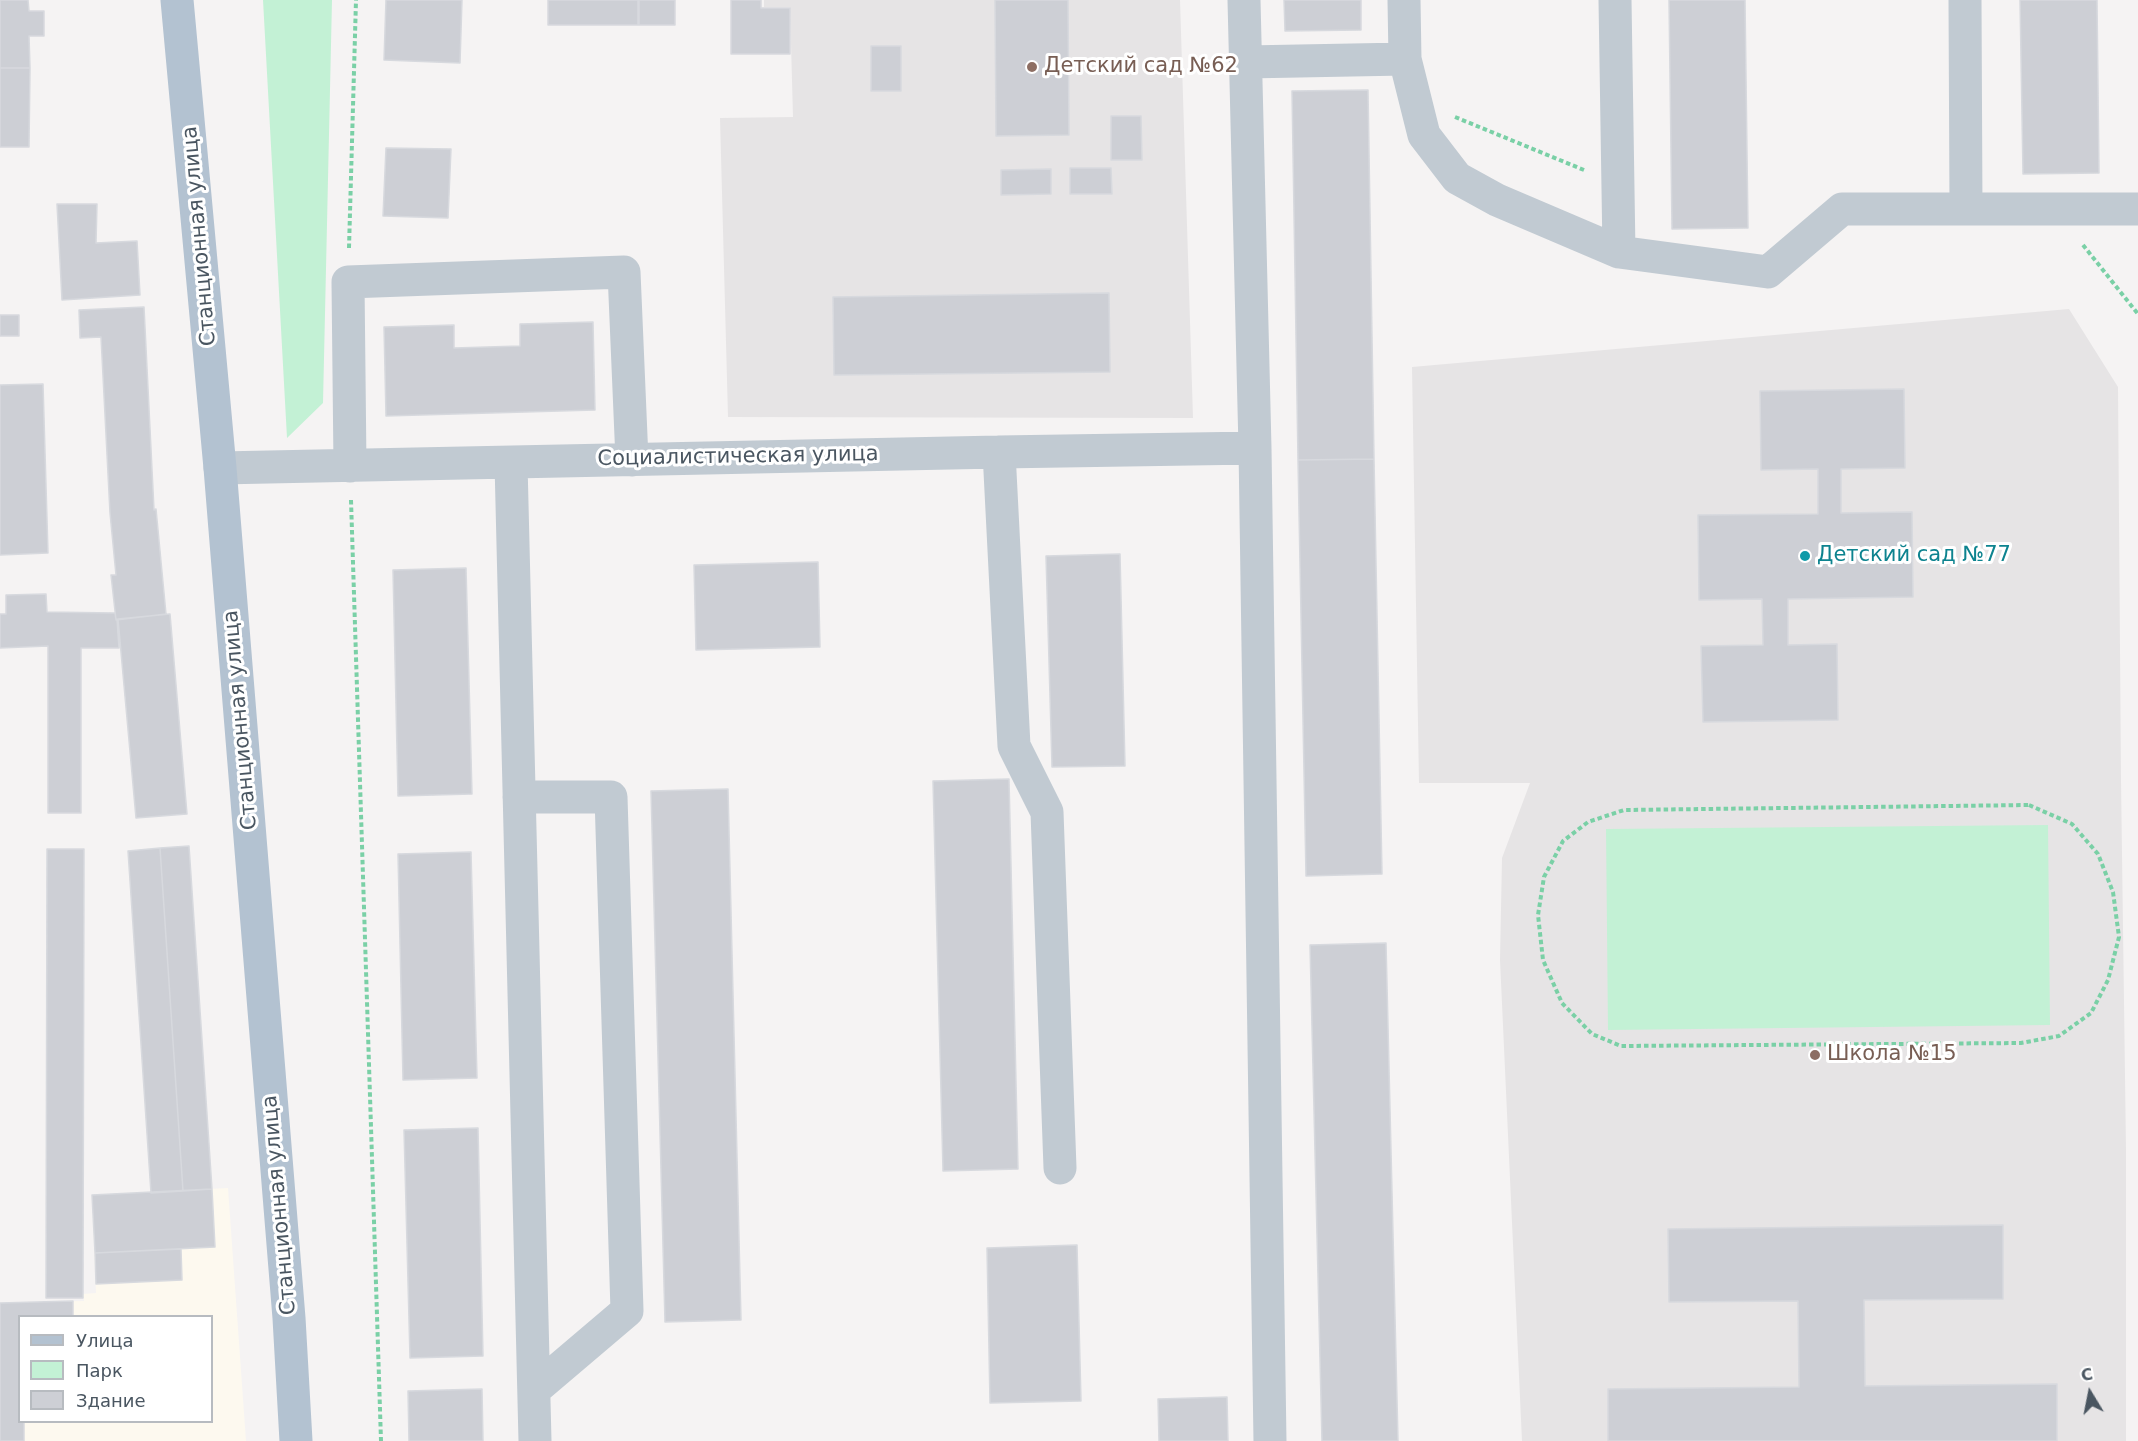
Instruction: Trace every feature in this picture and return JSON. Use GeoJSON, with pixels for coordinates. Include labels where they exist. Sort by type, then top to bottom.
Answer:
{"type":"FeatureCollection","features":[{"type":"Feature","properties":{"kind":"main road","name":"Станционная улица"},"geometry":{"type":"LineString","coordinates":[[177,0],[220,468],[288,1306],[296,1441]]}},
{"type":"Feature","properties":{"kind":"street"},"geometry":{"type":"LineString","coordinates":[[1244,0],[1255,448],[1270,1441]]}},
{"type":"Feature","properties":{"kind":"street"},"geometry":{"type":"LineString","coordinates":[[1404,0],[1405,59],[1424,135],[1457,178],[1497,200],[1619,252],[1768,272],[1842,208],[2138,209]]}},
{"type":"Feature","properties":{"kind":"street"},"geometry":{"type":"LineString","coordinates":[[1615,0],[1619,252]]}},
{"type":"Feature","properties":{"kind":"street"},"geometry":{"type":"LineString","coordinates":[[1965,0],[1966,208]]}},
{"type":"Feature","properties":{"kind":"street"},"geometry":{"type":"LineString","coordinates":[[1245,62],[1405,59]]}},
{"type":"Feature","properties":{"kind":"street"},"geometry":{"type":"LineString","coordinates":[[350,466],[348,282],[624,272],[632,460]]}},
{"type":"Feature","properties":{"kind":"street","name":"Социалистическая улица"},"geometry":{"type":"LineString","coordinates":[[220,468],[1255,448]]}},
{"type":"Feature","properties":{"kind":"street"},"geometry":{"type":"LineString","coordinates":[[999,452],[1014,746],[1047,812],[1060,1168]]}},
{"type":"Feature","properties":{"kind":"street"},"geometry":{"type":"LineString","coordinates":[[511,463],[535,1441]]}},
{"type":"Feature","properties":{"kind":"street"},"geometry":{"type":"LineString","coordinates":[[519,797],[611,797],[627,1311],[534,1390]]}},
{"type":"Feature","properties":{"kind":"path"},"geometry":{"type":"LineString","coordinates":[[348,282],[356,0]]}},
{"type":"Feature","properties":{"kind":"path"},"geometry":{"type":"LineString","coordinates":[[1414,100],[1618,184]]}},
{"type":"Feature","properties":{"kind":"path"},"geometry":{"type":"LineString","coordinates":[[2055,209],[2138,314]]}},
{"type":"Feature","properties":{"kind":"path"},"geometry":{"type":"LineString","coordinates":[[350,466],[381,1441]]}},
{"type":"Feature","properties":{"kind":"path"},"geometry":{"type":"LineString","coordinates":[[2030,805],[2072,824],[2098,854],[2113,892],[2119,937],[2108,980],[2091,1012],[2059,1036],[2021,1043],[1621,1046],[1592,1034],[1562,1003],[1543,960],[1538,915],[1544,877],[1563,841],[1588,822],[1624,810],[2030,805]]}},
{"type":"Feature","properties":{"kind":"shaded area"},"geometry":{"type":"Polygon","coordinates":[[[764,0],[1180,0],[1193,418],[728,417],[720,118],[793,117],[790,7],[764,7],[764,0]]]}},
{"type":"Feature","properties":{"kind":"shaded area"},"geometry":{"type":"Polygon","coordinates":[[[2069,309],[2118,387],[2126,1150],[2126,1441],[1522,1441],[1500,960],[1502,858],[1530,783],[1419,783],[1412,367],[2069,309]]]}},
{"type":"Feature","properties":{"kind":"shaded area"},"geometry":{"type":"Polygon","coordinates":[[[228,1188],[246,1441],[0,1441],[0,1303],[84,1301],[83,1294],[96,1293],[92,1195],[228,1188]]]}},
{"type":"Feature","properties":{"kind":"green space"},"geometry":{"type":"Polygon","coordinates":[[[263,0],[332,0],[323,403],[287,438],[263,0]]]}},
{"type":"Feature","properties":{"kind":"green space"},"geometry":{"type":"Polygon","coordinates":[[[2048,825],[2050,1025],[1608,1030],[1606,829],[2048,825]]]}},
{"type":"Feature","properties":{"kind":"building"},"geometry":{"type":"Polygon","coordinates":[[[0,0],[28,0],[29,11],[44,11],[44,36],[29,36],[30,68],[0,68],[0,0]]]}},
{"type":"Feature","properties":{"kind":"building"},"geometry":{"type":"Polygon","coordinates":[[[386,0],[462,0],[460,63],[384,60],[386,0]]]}},
{"type":"Feature","properties":{"kind":"building"},"geometry":{"type":"Polygon","coordinates":[[[548,0],[638,0],[638,25],[548,25],[548,0]]]}},
{"type":"Feature","properties":{"kind":"building"},"geometry":{"type":"Polygon","coordinates":[[[639,0],[675,0],[675,25],[639,25],[639,0]]]}},
{"type":"Feature","properties":{"kind":"building"},"geometry":{"type":"Polygon","coordinates":[[[731,0],[761,0],[761,8],[790,8],[790,54],[731,54],[731,0]]]}},
{"type":"Feature","properties":{"kind":"building","name":"Детский сад №62"},"geometry":{"type":"Polygon","coordinates":[[[995,0],[1068,0],[1069,135],[996,136],[995,0]]]}},
{"type":"Feature","properties":{"kind":"building"},"geometry":{"type":"Polygon","coordinates":[[[1284,0],[1361,0],[1361,30],[1285,31],[1284,0]]]}},
{"type":"Feature","properties":{"kind":"building"},"geometry":{"type":"Polygon","coordinates":[[[1669,0],[1745,0],[1748,228],[1672,229],[1669,0]]]}},
{"type":"Feature","properties":{"kind":"building"},"geometry":{"type":"Polygon","coordinates":[[[2020,0],[2097,0],[2099,173],[2023,174],[2020,0]]]}},
{"type":"Feature","properties":{"kind":"building"},"geometry":{"type":"Polygon","coordinates":[[[871,46],[901,46],[901,91],[871,91],[871,46]]]}},
{"type":"Feature","properties":{"kind":"building"},"geometry":{"type":"Polygon","coordinates":[[[0,68],[30,68],[29,147],[0,147],[0,68]]]}},
{"type":"Feature","properties":{"kind":"building"},"geometry":{"type":"Polygon","coordinates":[[[1368,90],[1374,459],[1298,460],[1292,91],[1368,90]]]}},
{"type":"Feature","properties":{"kind":"building"},"geometry":{"type":"Polygon","coordinates":[[[1111,116],[1141,116],[1142,160],[1111,160],[1111,116]]]}},
{"type":"Feature","properties":{"kind":"building"},"geometry":{"type":"Polygon","coordinates":[[[386,148],[451,149],[448,218],[383,216],[386,148]]]}},
{"type":"Feature","properties":{"kind":"building"},"geometry":{"type":"Polygon","coordinates":[[[1070,168],[1111,168],[1112,194],[1070,194],[1070,168]]]}},
{"type":"Feature","properties":{"kind":"building"},"geometry":{"type":"Polygon","coordinates":[[[1051,169],[1051,194],[1001,195],[1001,170],[1051,169]]]}},
{"type":"Feature","properties":{"kind":"building"},"geometry":{"type":"Polygon","coordinates":[[[57,204],[97,204],[96,243],[137,241],[140,295],[62,300],[57,204]]]}},
{"type":"Feature","properties":{"kind":"building"},"geometry":{"type":"Polygon","coordinates":[[[1109,293],[1110,372],[834,375],[833,297],[1109,293]]]}},
{"type":"Feature","properties":{"kind":"building"},"geometry":{"type":"Polygon","coordinates":[[[144,307],[154,510],[156,509],[166,614],[116,620],[111,575],[116,575],[110,513],[101,337],[80,338],[79,310],[144,307]]]}},
{"type":"Feature","properties":{"kind":"building"},"geometry":{"type":"Polygon","coordinates":[[[0,315],[19,315],[19,336],[0,336],[0,315]]]}},
{"type":"Feature","properties":{"kind":"building"},"geometry":{"type":"Polygon","coordinates":[[[593,322],[595,410],[386,416],[384,327],[454,325],[454,348],[520,346],[520,324],[593,322]]]}},
{"type":"Feature","properties":{"kind":"building"},"geometry":{"type":"Polygon","coordinates":[[[43,384],[48,553],[0,555],[0,385],[43,384]]]}},
{"type":"Feature","properties":{"kind":"building","name":"Детский сад №77"},"geometry":{"type":"Polygon","coordinates":[[[1904,389],[1905,468],[1841,469],[1841,513],[1912,512],[1913,597],[1788,599],[1788,645],[1837,644],[1838,720],[1703,722],[1701,646],[1763,645],[1762,599],[1699,600],[1698,515],[1818,514],[1818,469],[1761,470],[1760,391],[1904,389]]]}},
{"type":"Feature","properties":{"kind":"building"},"geometry":{"type":"Polygon","coordinates":[[[1374,459],[1382,874],[1306,876],[1298,460],[1374,459]]]}},
{"type":"Feature","properties":{"kind":"building"},"geometry":{"type":"Polygon","coordinates":[[[1120,554],[1125,766],[1052,767],[1046,556],[1120,554]]]}},
{"type":"Feature","properties":{"kind":"building"},"geometry":{"type":"Polygon","coordinates":[[[818,562],[820,647],[696,650],[694,565],[818,562]]]}},
{"type":"Feature","properties":{"kind":"building"},"geometry":{"type":"Polygon","coordinates":[[[466,568],[472,794],[398,796],[393,570],[466,568]]]}},
{"type":"Feature","properties":{"kind":"building"},"geometry":{"type":"Polygon","coordinates":[[[46,594],[47,612],[115,613],[117,619],[119,648],[81,648],[81,813],[48,813],[48,646],[0,648],[0,614],[6,614],[6,595],[46,594]]]}},
{"type":"Feature","properties":{"kind":"building"},"geometry":{"type":"Polygon","coordinates":[[[170,614],[187,814],[136,818],[118,619],[170,614]]]}},
{"type":"Feature","properties":{"kind":"building"},"geometry":{"type":"Polygon","coordinates":[[[1009,779],[1018,1169],[943,1171],[933,781],[1009,779]]]}},
{"type":"Feature","properties":{"kind":"building"},"geometry":{"type":"Polygon","coordinates":[[[728,789],[741,1320],[665,1322],[651,791],[728,789]]]}},
{"type":"Feature","properties":{"kind":"building"},"geometry":{"type":"Polygon","coordinates":[[[189,846],[212,1189],[183,1191],[160,848],[189,846]]]}},
{"type":"Feature","properties":{"kind":"building"},"geometry":{"type":"Polygon","coordinates":[[[160,848],[183,1191],[151,1193],[128,851],[160,848]]]}},
{"type":"Feature","properties":{"kind":"building"},"geometry":{"type":"Polygon","coordinates":[[[47,849],[84,849],[83,1298],[46,1298],[47,849]]]}},
{"type":"Feature","properties":{"kind":"building"},"geometry":{"type":"Polygon","coordinates":[[[471,852],[477,1078],[403,1080],[398,854],[471,852]]]}},
{"type":"Feature","properties":{"kind":"building"},"geometry":{"type":"Polygon","coordinates":[[[1386,943],[1398,1441],[1322,1441],[1310,945],[1386,943]]]}},
{"type":"Feature","properties":{"kind":"building"},"geometry":{"type":"Polygon","coordinates":[[[478,1128],[483,1356],[410,1358],[404,1130],[478,1128]]]}},
{"type":"Feature","properties":{"kind":"building"},"geometry":{"type":"Polygon","coordinates":[[[212,1189],[215,1247],[95,1253],[92,1195],[212,1189]]]}},
{"type":"Feature","properties":{"kind":"building"},"geometry":{"type":"Polygon","coordinates":[[[2003,1225],[2003,1299],[1864,1300],[1865,1386],[2057,1384],[2057,1441],[1608,1441],[1608,1389],[1799,1387],[1798,1301],[1669,1302],[1668,1229],[2003,1225]]]}},
{"type":"Feature","properties":{"kind":"building"},"geometry":{"type":"Polygon","coordinates":[[[1077,1245],[1081,1401],[990,1403],[987,1248],[1077,1245]]]}},
{"type":"Feature","properties":{"kind":"building"},"geometry":{"type":"Polygon","coordinates":[[[181,1249],[182,1280],[96,1284],[95,1253],[181,1249]]]}},
{"type":"Feature","properties":{"kind":"building"},"geometry":{"type":"Polygon","coordinates":[[[73,1301],[73,1315],[18,1315],[18,1423],[24,1423],[24,1441],[0,1441],[0,1303],[73,1301]]]}},
{"type":"Feature","properties":{"kind":"building"},"geometry":{"type":"Polygon","coordinates":[[[482,1389],[483,1441],[409,1441],[408,1391],[482,1389]]]}},
{"type":"Feature","properties":{"kind":"building"},"geometry":{"type":"Polygon","coordinates":[[[1227,1397],[1228,1441],[1159,1441],[1158,1399],[1227,1397]]]}},
{"type":"Feature","properties":{"kind":"place","name":"Детский сад №62"},"geometry":{"type":"Point","coordinates":[1032,67]}},
{"type":"Feature","properties":{"kind":"place","name":"Детский сад №77"},"geometry":{"type":"Point","coordinates":[1805,556]}},
{"type":"Feature","properties":{"kind":"place","name":"Школа №15"},"geometry":{"type":"Point","coordinates":[1815,1055]}}]}
